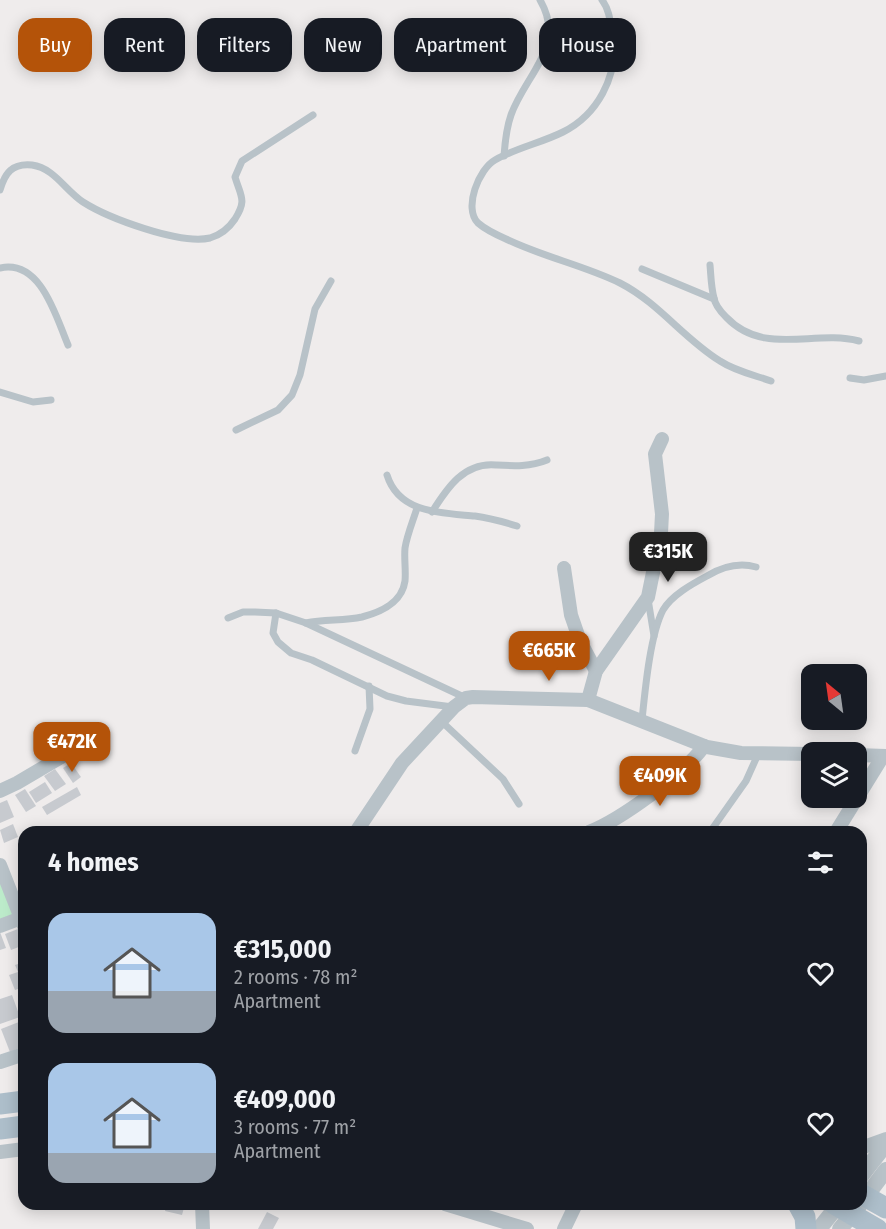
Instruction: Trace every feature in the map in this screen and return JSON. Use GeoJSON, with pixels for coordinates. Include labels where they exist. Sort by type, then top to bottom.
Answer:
{"type":"FeatureCollection","features":[{"type":"Feature","properties":{"kind":"main road"},"geometry":{"type":"LineString","coordinates":[[0,1104],[18,1102]]}},
{"type":"Feature","properties":{"kind":"main road"},"geometry":{"type":"LineString","coordinates":[[0,1129],[18,1127]]}},
{"type":"Feature","properties":{"kind":"main road"},"geometry":{"type":"LineString","coordinates":[[867,1205],[886,1208]]}},
{"type":"Feature","properties":{"kind":"main road"},"geometry":{"type":"LineString","coordinates":[[801,1210],[805,1218],[806,1229]]}},
{"type":"Feature","properties":{"kind":"main road"},"geometry":{"type":"LineString","coordinates":[[858,1210],[877,1229]]}},
{"type":"Feature","properties":{"kind":"street"},"geometry":{"type":"LineString","coordinates":[[588,700],[596,671],[648,597],[661,533],[662,514],[655,454],[662,439]]}},
{"type":"Feature","properties":{"kind":"street"},"geometry":{"type":"LineString","coordinates":[[564,568],[571,615],[580,641],[596,671]]}},
{"type":"Feature","properties":{"kind":"street"},"geometry":{"type":"LineString","coordinates":[[360,826],[390,779],[440,720],[466,698],[482,696],[588,700],[722,751],[801,754]]}},
{"type":"Feature","properties":{"kind":"street"},"geometry":{"type":"LineString","coordinates":[[603,826],[654,792],[698,754],[704,746]]}},
{"type":"Feature","properties":{"kind":"street"},"geometry":{"type":"LineString","coordinates":[[0,791],[74,750]]}},
{"type":"Feature","properties":{"kind":"street"},"geometry":{"type":"LineString","coordinates":[[867,755],[884,756]]}},
{"type":"Feature","properties":{"kind":"street"},"geometry":{"type":"LineString","coordinates":[[840,826],[884,756]]}},
{"type":"Feature","properties":{"kind":"street"},"geometry":{"type":"LineString","coordinates":[[0,865],[18,908]]}},
{"type":"Feature","properties":{"kind":"street"},"geometry":{"type":"LineString","coordinates":[[0,926],[18,921]]}},
{"type":"Feature","properties":{"kind":"street"},"geometry":{"type":"LineString","coordinates":[[1,1060],[18,1056]]}},
{"type":"Feature","properties":{"kind":"street"},"geometry":{"type":"LineString","coordinates":[[867,1146],[886,1139]]}},
{"type":"Feature","properties":{"kind":"street"},"geometry":{"type":"LineString","coordinates":[[867,1176],[886,1144]]}},
{"type":"Feature","properties":{"kind":"street"},"geometry":{"type":"LineString","coordinates":[[0,1152],[18,1150]]}},
{"type":"Feature","properties":{"kind":"street"},"geometry":{"type":"LineString","coordinates":[[867,1188],[886,1170]]}},
{"type":"Feature","properties":{"kind":"street"},"geometry":{"type":"LineString","coordinates":[[202,1210],[203,1229]]}},
{"type":"Feature","properties":{"kind":"street"},"geometry":{"type":"LineString","coordinates":[[465,1210],[527,1229]]}},
{"type":"Feature","properties":{"kind":"street"},"geometry":{"type":"LineString","coordinates":[[564,1229],[573,1210]]}},
{"type":"Feature","properties":{"kind":"street"},"geometry":{"type":"LineString","coordinates":[[819,1229],[842,1210]]}},
{"type":"Feature","properties":{"kind":"lane"},"geometry":{"type":"LineString","coordinates":[[504,156],[505,134],[511,113],[538,66],[550,32],[547,14],[540,0]]}},
{"type":"Feature","properties":{"kind":"lane"},"geometry":{"type":"LineString","coordinates":[[603,0],[609,9],[615,52],[611,75],[601,98],[588,114],[565,132],[494,161],[484,172],[474,193],[471,207],[478,223],[519,245],[574,264],[632,289],[648,299],[704,350],[722,362],[771,381]]}},
{"type":"Feature","properties":{"kind":"lane"},"geometry":{"type":"LineString","coordinates":[[0,190],[9,171],[19,165],[32,165],[54,175],[73,195],[112,217],[187,239],[211,238],[230,227],[243,207],[242,196],[235,177],[242,161],[313,115]]}},
{"type":"Feature","properties":{"kind":"lane"},"geometry":{"type":"LineString","coordinates":[[710,265],[714,299],[721,312],[733,325],[760,337],[783,341],[830,336],[859,341]]}},
{"type":"Feature","properties":{"kind":"lane"},"geometry":{"type":"LineString","coordinates":[[0,268],[8,266],[18,268],[34,279],[43,289],[68,345]]}},
{"type":"Feature","properties":{"kind":"lane"},"geometry":{"type":"LineString","coordinates":[[642,269],[714,299]]}},
{"type":"Feature","properties":{"kind":"lane"},"geometry":{"type":"LineString","coordinates":[[236,430],[278,410],[292,394],[300,375],[315,309],[331,281]]}},
{"type":"Feature","properties":{"kind":"lane"},"geometry":{"type":"LineString","coordinates":[[850,378],[864,380],[886,376]]}},
{"type":"Feature","properties":{"kind":"lane"},"geometry":{"type":"LineString","coordinates":[[0,392],[33,402],[51,400]]}},
{"type":"Feature","properties":{"kind":"lane"},"geometry":{"type":"LineString","coordinates":[[432,512],[450,486],[472,467],[489,464],[529,466],[547,460]]}},
{"type":"Feature","properties":{"kind":"lane"},"geometry":{"type":"LineString","coordinates":[[387,475],[394,490],[417,508],[432,512],[486,518],[517,526]]}},
{"type":"Feature","properties":{"kind":"lane"},"geometry":{"type":"LineString","coordinates":[[306,624],[326,619],[349,619],[374,614],[396,602],[402,593],[405,580],[405,549],[417,508]]}},
{"type":"Feature","properties":{"kind":"lane"},"geometry":{"type":"LineString","coordinates":[[642,720],[655,638],[664,609],[688,587],[721,568],[737,565],[756,567]]}},
{"type":"Feature","properties":{"kind":"lane"},"geometry":{"type":"LineString","coordinates":[[648,597],[655,638]]}},
{"type":"Feature","properties":{"kind":"lane"},"geometry":{"type":"LineString","coordinates":[[228,618],[243,612],[276,614],[306,624],[466,698]]}},
{"type":"Feature","properties":{"kind":"lane"},"geometry":{"type":"LineString","coordinates":[[276,614],[273,633],[278,642],[291,653],[312,660],[387,696],[406,701],[454,707]]}},
{"type":"Feature","properties":{"kind":"lane"},"geometry":{"type":"LineString","coordinates":[[355,751],[370,709],[369,686]]}},
{"type":"Feature","properties":{"kind":"lane"},"geometry":{"type":"LineString","coordinates":[[440,720],[503,779],[519,804]]}},
{"type":"Feature","properties":{"kind":"lane"},"geometry":{"type":"LineString","coordinates":[[714,826],[746,781],[759,752]]}},
{"type":"Feature","properties":{"kind":"green space"},"geometry":{"type":"Polygon","coordinates":[[[0,874],[17,915],[0,922],[0,874]]]}},
{"type":"Feature","properties":{"kind":"building"},"geometry":{"type":"Polygon","coordinates":[[[71,763],[81,777],[73,783],[63,768],[71,763]]]}},
{"type":"Feature","properties":{"kind":"building"},"geometry":{"type":"Polygon","coordinates":[[[55,769],[66,784],[55,791],[44,776],[55,769]]]}},
{"type":"Feature","properties":{"kind":"building"},"geometry":{"type":"Polygon","coordinates":[[[45,782],[52,793],[36,803],[29,792],[45,782]]]}},
{"type":"Feature","properties":{"kind":"building"},"geometry":{"type":"Polygon","coordinates":[[[77,787],[81,795],[47,815],[42,807],[77,787]]]}},
{"type":"Feature","properties":{"kind":"building"},"geometry":{"type":"Polygon","coordinates":[[[25,789],[36,806],[26,812],[15,795],[25,789]]]}},
{"type":"Feature","properties":{"kind":"building"},"geometry":{"type":"Polygon","coordinates":[[[7,800],[14,817],[0,823],[0,803],[7,800]]]}},
{"type":"Feature","properties":{"kind":"building"},"geometry":{"type":"Polygon","coordinates":[[[13,824],[18,837],[4,843],[0,830],[13,824]]]}},
{"type":"Feature","properties":{"kind":"building"},"geometry":{"type":"Polygon","coordinates":[[[18,929],[18,947],[11,950],[5,934],[18,929]]]}},
{"type":"Feature","properties":{"kind":"building"},"geometry":{"type":"Polygon","coordinates":[[[0,932],[6,948],[0,950],[0,932]]]}},
{"type":"Feature","properties":{"kind":"building"},"geometry":{"type":"Polygon","coordinates":[[[18,972],[18,989],[15,990],[9,975],[18,972]]]}},
{"type":"Feature","properties":{"kind":"building"},"geometry":{"type":"Polygon","coordinates":[[[12,995],[18,1018],[0,1024],[0,999],[12,995]]]}},
{"type":"Feature","properties":{"kind":"building"},"geometry":{"type":"Polygon","coordinates":[[[18,1022],[18,1049],[10,1052],[1,1029],[18,1022]]]}},
{"type":"Feature","properties":{"kind":"building"},"geometry":{"type":"Polygon","coordinates":[[[165,1210],[183,1210],[182,1215],[165,1210]]]}},
{"type":"Feature","properties":{"kind":"building"},"geometry":{"type":"Polygon","coordinates":[[[267,1212],[279,1218],[273,1229],[258,1229],[267,1212]]]}}]}
